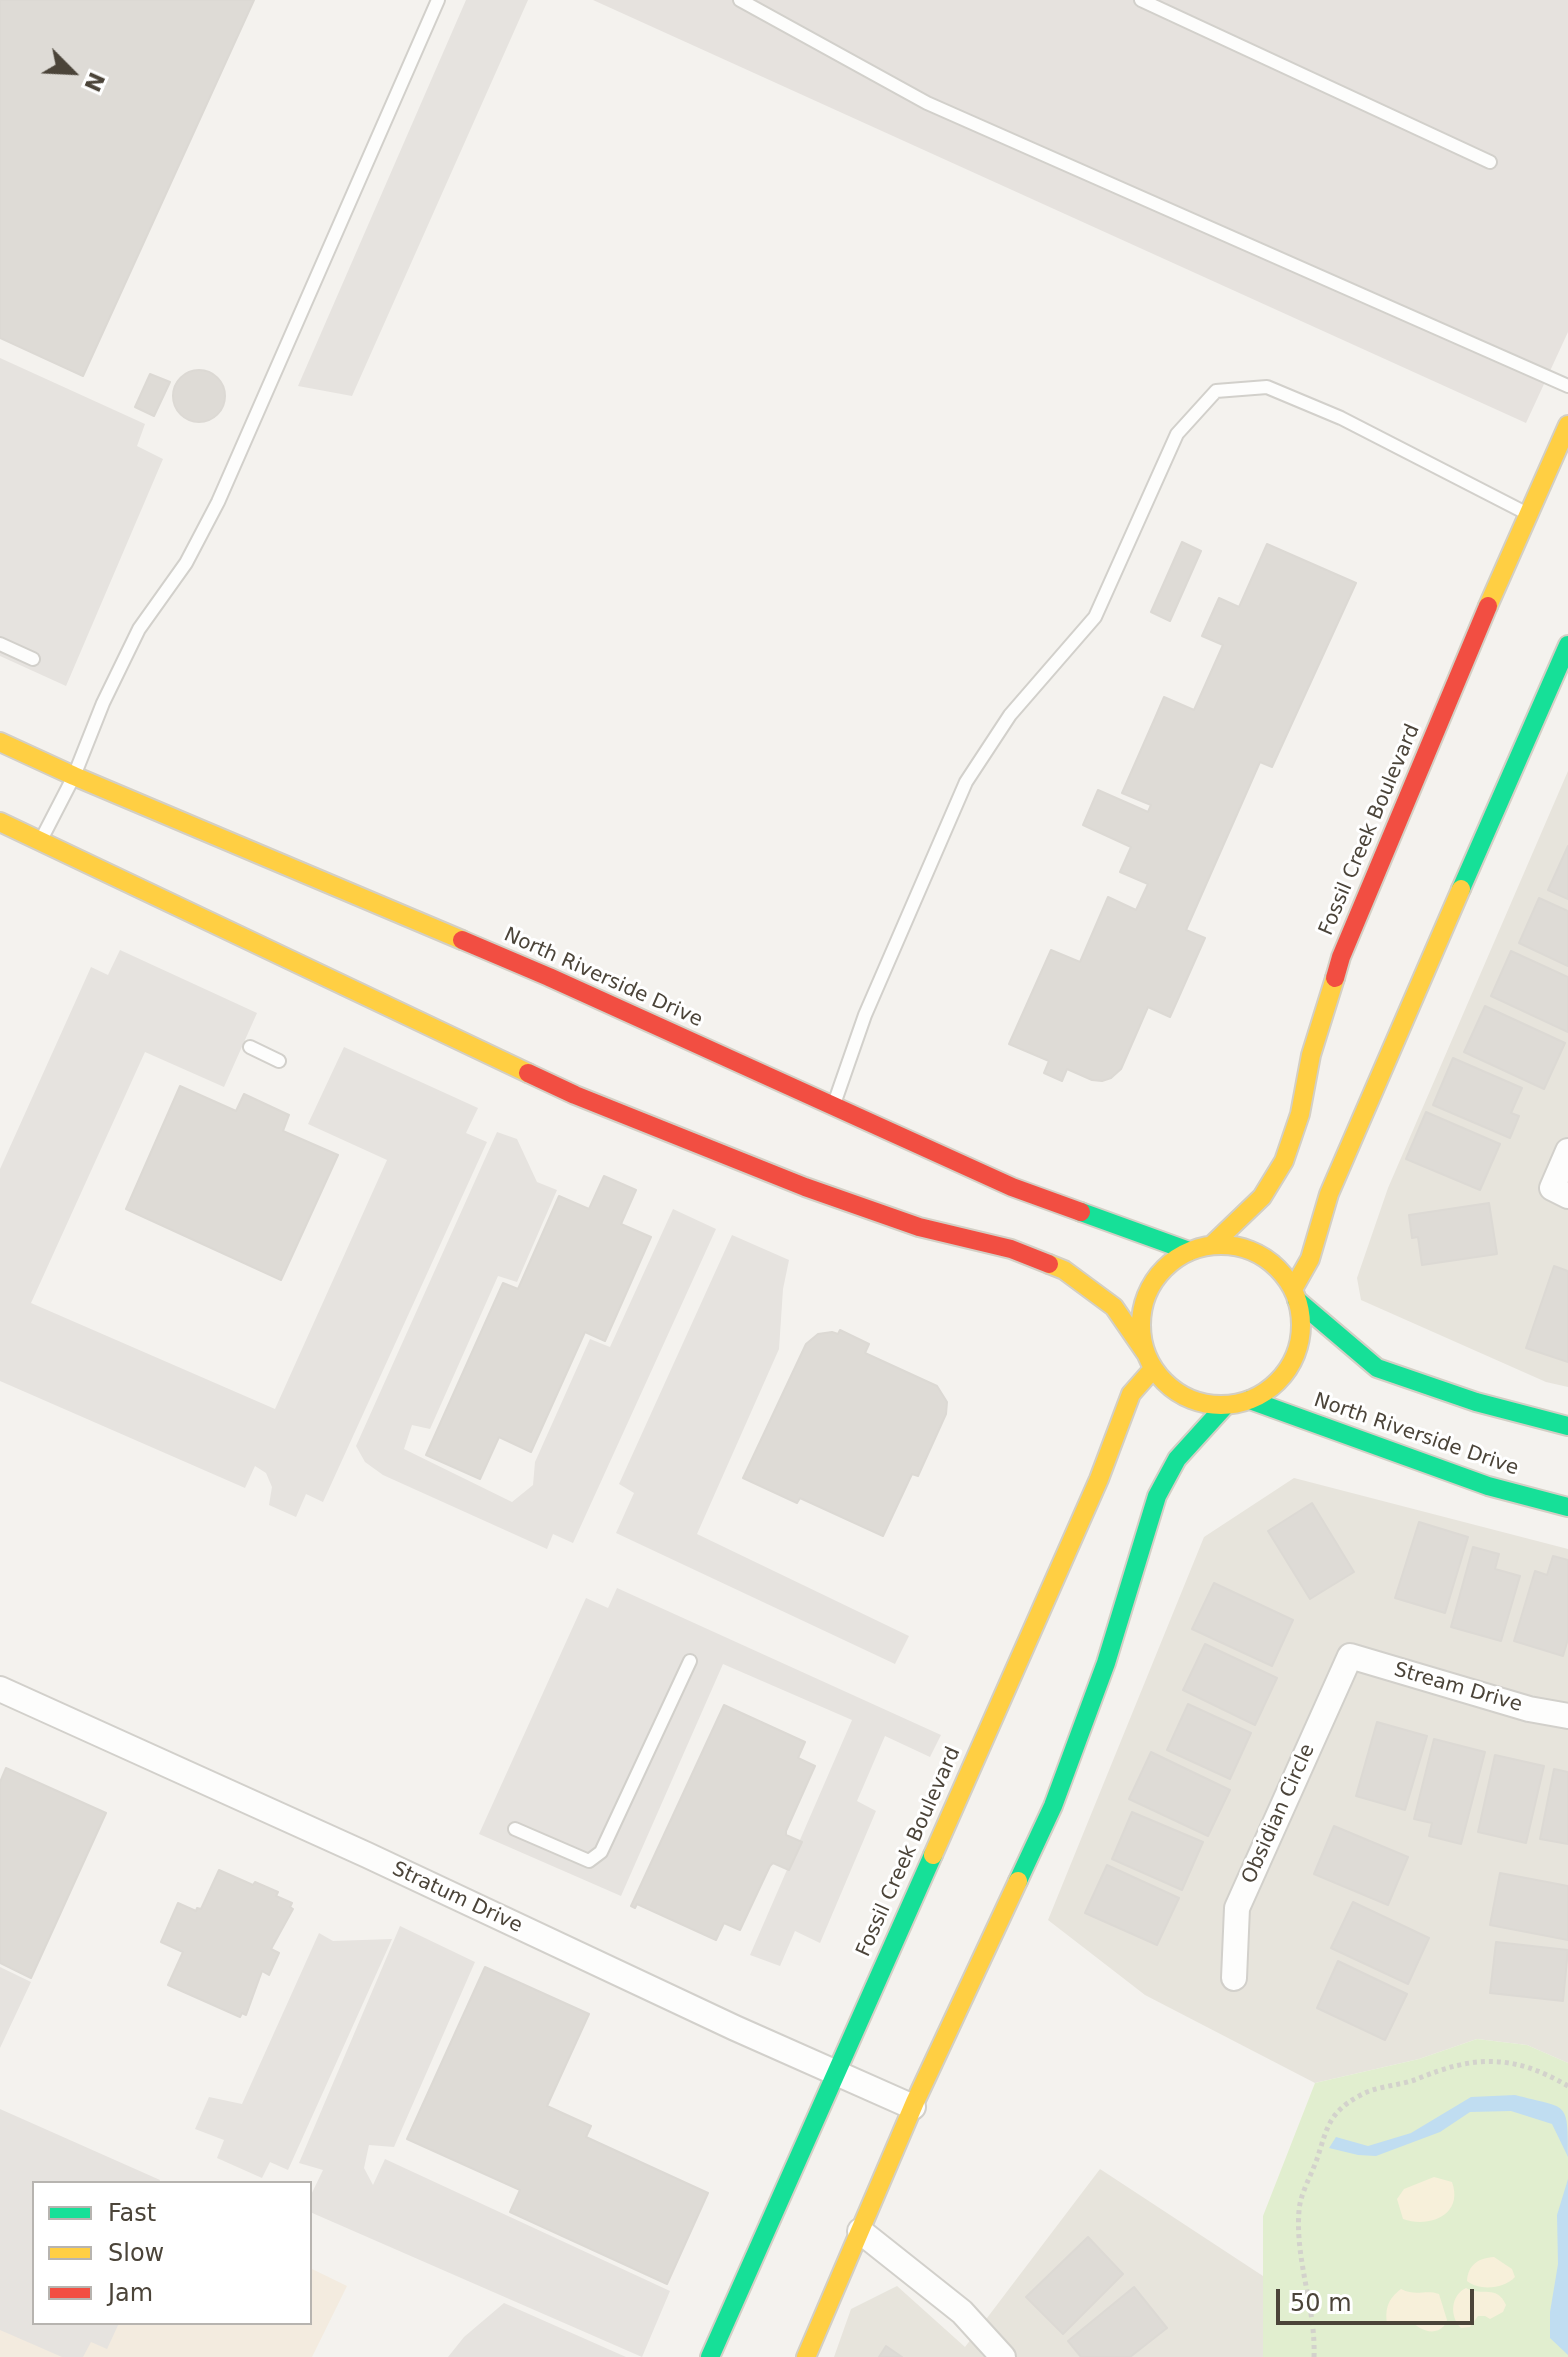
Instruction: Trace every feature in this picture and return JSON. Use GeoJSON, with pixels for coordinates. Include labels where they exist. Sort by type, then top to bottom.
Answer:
{"type":"FeatureCollection","features":[{"type":"Feature","properties":{"kind":"main road","name":"Fossil Creek Boulevard"},"geometry":{"type":"LineString","coordinates":[[1213,1244],[1262,1197],[1284,1161],[1300,1114],[1311,1055],[1341,957],[1527,513],[1568,425]]}},
{"type":"Feature","properties":{"kind":"main road"},"geometry":{"type":"LineString","coordinates":[[0,822],[575,1095],[805,1187],[919,1227],[1011,1249],[1064,1270],[1114,1307],[1166,1385],[1184,1397],[1204,1404],[1225,1406],[1250,1400],[1271,1388],[1287,1370],[1298,1348],[1301,1324],[1295,1294],[1310,1259],[1329,1194],[1568,645]]}},
{"type":"Feature","properties":{"kind":"main road","name":"North Riverside Drive"},"geometry":{"type":"LineString","coordinates":[[0,742],[549,977],[1012,1187],[1189,1251]]}},
{"type":"Feature","properties":{"kind":"main road"},"geometry":{"type":"LineString","coordinates":[[1149,1360],[1140,1328],[1143,1304],[1152,1282],[1168,1264],[1189,1251],[1213,1244],[1233,1245],[1260,1255],[1282,1273],[1295,1294],[1377,1368],[1476,1402],[1568,1426]]}},
{"type":"Feature","properties":{"kind":"main road","name":"Fossil Creek Boulevard"},"geometry":{"type":"LineString","coordinates":[[710,2357],[1099,1479],[1131,1394],[1149,1360]]}},
{"type":"Feature","properties":{"kind":"main road","name":"North Riverside Drive"},"geometry":{"type":"LineString","coordinates":[[1250,1400],[1488,1486],[1568,1507]]}},
{"type":"Feature","properties":{"kind":"main road"},"geometry":{"type":"LineString","coordinates":[[806,2357],[913,2107],[1053,1806],[1106,1663],[1157,1496],[1177,1459],[1225,1406]]}},
{"type":"Feature","properties":{"kind":"street"},"geometry":{"type":"LineString","coordinates":[[1560,1192],[1568,1151]]}},
{"type":"Feature","properties":{"kind":"street","name":"Stream Drive"},"geometry":{"type":"LineString","coordinates":[[1350,1656],[1529,1709],[1568,1716]]}},
{"type":"Feature","properties":{"kind":"street","name":"Obsidian Circle"},"geometry":{"type":"LineString","coordinates":[[1234,1978],[1237,1908],[1350,1656]]}},
{"type":"Feature","properties":{"kind":"street","name":"Stratum Drive"},"geometry":{"type":"LineString","coordinates":[[0,1689],[913,2107]]}},
{"type":"Feature","properties":{"kind":"street"},"geometry":{"type":"LineString","coordinates":[[860,2231],[962,2312],[1003,2357]]}},
{"type":"Feature","properties":{"kind":"lane"},"geometry":{"type":"LineString","coordinates":[[40,840],[74,776],[103,703],[139,629],[186,563],[218,502],[438,0]]}},
{"type":"Feature","properties":{"kind":"lane"},"geometry":{"type":"LineString","coordinates":[[740,0],[927,103],[1568,386]]}},
{"type":"Feature","properties":{"kind":"lane"},"geometry":{"type":"LineString","coordinates":[[1141,0],[1490,162]]}},
{"type":"Feature","properties":{"kind":"lane"},"geometry":{"type":"LineString","coordinates":[[834,1106],[865,1015],[966,782],[1010,715],[1095,617],[1177,434],[1216,391],[1267,387],[1341,418],[1527,513]]}},
{"type":"Feature","properties":{"kind":"lane"},"geometry":{"type":"LineString","coordinates":[[0,644],[33,659]]}},
{"type":"Feature","properties":{"kind":"lane"},"geometry":{"type":"LineString","coordinates":[[250,1047],[279,1061]]}},
{"type":"Feature","properties":{"kind":"lane"},"geometry":{"type":"LineString","coordinates":[[515,1829],[589,1861],[601,1852],[690,1661]]}},
{"type":"Feature","properties":{"kind":"path"},"geometry":{"type":"LineString","coordinates":[[1314,2357],[1315,2333],[1302,2258],[1299,2208],[1324,2131],[1338,2110],[1362,2094],[1470,2063],[1501,2061],[1540,2070],[1568,2086]]}},
{"type":"Feature","properties":{"kind":"shaded area"},"geometry":{"type":"Polygon","coordinates":[[[466,0],[528,0],[352,396],[298,386],[466,0]]]}},
{"type":"Feature","properties":{"kind":"shaded area"},"geometry":{"type":"Polygon","coordinates":[[[593,0],[1568,0],[1568,332],[1526,423],[593,0]]]}},
{"type":"Feature","properties":{"kind":"shaded area"},"geometry":{"type":"Polygon","coordinates":[[[0,358],[145,424],[137,446],[163,459],[66,686],[0,656],[0,358]]]}},
{"type":"Feature","properties":{"kind":"shaded area"},"geometry":{"type":"Polygon","coordinates":[[[1568,771],[1568,1387],[1546,1382],[1361,1300],[1357,1278],[1388,1188],[1568,771]]]}},
{"type":"Feature","properties":{"kind":"shaded area"},"geometry":{"type":"Polygon","coordinates":[[[120,950],[257,1013],[224,1087],[145,1052],[31,1303],[275,1409],[387,1160],[308,1124],[344,1047],[478,1108],[466,1133],[487,1142],[323,1502],[306,1494],[296,1517],[269,1505],[272,1487],[266,1473],[255,1466],[245,1488],[0,1381],[0,1169],[91,967],[108,975],[120,950]]]}},
{"type":"Feature","properties":{"kind":"shaded area"},"geometry":{"type":"Polygon","coordinates":[[[497,1132],[517,1139],[537,1182],[557,1190],[517,1282],[498,1276],[430,1429],[412,1425],[404,1449],[512,1502],[533,1485],[535,1462],[590,1339],[610,1347],[673,1209],[716,1229],[573,1543],[553,1534],[547,1549],[383,1475],[365,1462],[356,1446],[497,1132]]]}},
{"type":"Feature","properties":{"kind":"shaded area"},"geometry":{"type":"Polygon","coordinates":[[[732,1235],[789,1260],[783,1289],[779,1349],[697,1534],[909,1636],[895,1664],[616,1533],[634,1493],[619,1484],[732,1235]]]}},
{"type":"Feature","properties":{"kind":"shaded area"},"geometry":{"type":"Polygon","coordinates":[[[1294,1478],[1568,1549],[1568,2063],[1527,2045],[1477,2039],[1419,2059],[1315,2083],[1145,1995],[1048,1920],[1204,1537],[1294,1478]]]}},
{"type":"Feature","properties":{"kind":"shaded area"},"geometry":{"type":"Polygon","coordinates":[[[617,1588],[941,1735],[930,1757],[885,1736],[857,1801],[876,1811],[820,1943],[795,1931],[780,1966],[750,1955],[852,1720],[723,1664],[621,1896],[479,1834],[586,1598],[608,1608],[617,1588]]]}},
{"type":"Feature","properties":{"kind":"shaded area"},"geometry":{"type":"Polygon","coordinates":[[[400,1926],[475,1962],[394,2147],[369,2145],[364,2168],[373,2185],[385,2159],[670,2291],[642,2357],[312,2213],[312,2193],[323,2170],[299,2163],[400,1926]]]}},
{"type":"Feature","properties":{"kind":"shaded area"},"geometry":{"type":"Polygon","coordinates":[[[319,1933],[333,1941],[392,1939],[288,2170],[270,2162],[262,2178],[217,2158],[224,2140],[195,2129],[209,2097],[242,2104],[319,1933]]]}},
{"type":"Feature","properties":{"kind":"shaded area"},"geometry":{"type":"Polygon","coordinates":[[[0,1967],[31,1982],[0,2048],[0,1967]]]}},
{"type":"Feature","properties":{"kind":"shaded area"},"geometry":{"type":"Polygon","coordinates":[[[0,2109],[160,2180],[32,2181],[32,2325],[118,2325],[107,2349],[91,2342],[83,2357],[62,2357],[0,2330],[0,2109]]]}},
{"type":"Feature","properties":{"kind":"shaded area"},"geometry":{"type":"Polygon","coordinates":[[[0,2120],[33,2181],[32,2325],[312,2325],[312,2269],[347,2286],[312,2357],[0,2357],[0,2120]]]}},
{"type":"Feature","properties":{"kind":"shaded area"},"geometry":{"type":"Polygon","coordinates":[[[1100,2169],[1263,2276],[1263,2357],[834,2357],[851,2309],[897,2286],[965,2347],[1100,2169]]]}},
{"type":"Feature","properties":{"kind":"shaded area"},"geometry":{"type":"Polygon","coordinates":[[[504,2303],[626,2357],[448,2357],[464,2337],[504,2303]]]}},
{"type":"Feature","properties":{"kind":"green space"},"geometry":{"type":"Polygon","coordinates":[[[1477,2039],[1527,2045],[1568,2063],[1568,2357],[1263,2357],[1263,2216],[1315,2083],[1419,2059],[1477,2039]]]}},
{"type":"Feature","properties":{"kind":"sand"},"geometry":{"type":"Polygon","coordinates":[[[1434,2177],[1452,2182],[1453,2203],[1448,2211],[1441,2217],[1423,2222],[1403,2219],[1397,2199],[1404,2189],[1434,2177]]]}},
{"type":"Feature","properties":{"kind":"sand"},"geometry":{"type":"Polygon","coordinates":[[[1494,2257],[1512,2269],[1515,2277],[1505,2284],[1491,2287],[1467,2281],[1475,2263],[1494,2257]]]}},
{"type":"Feature","properties":{"kind":"sand"},"geometry":{"type":"Polygon","coordinates":[[[1466,2288],[1498,2295],[1506,2305],[1503,2312],[1490,2319],[1478,2316],[1470,2327],[1461,2328],[1453,2306],[1457,2296],[1466,2288]]]}},
{"type":"Feature","properties":{"kind":"sand"},"geometry":{"type":"Polygon","coordinates":[[[1401,2289],[1439,2294],[1447,2320],[1444,2326],[1431,2331],[1410,2321],[1387,2324],[1388,2304],[1401,2289]]]}},
{"type":"Feature","properties":{"kind":"water"},"geometry":{"type":"Polygon","coordinates":[[[1515,2095],[1546,2102],[1561,2110],[1567,2125],[1568,2157],[1552,2124],[1511,2111],[1470,2112],[1440,2132],[1376,2156],[1329,2148],[1336,2137],[1368,2146],[1411,2133],[1471,2097],[1515,2095]]]}},
{"type":"Feature","properties":{"kind":"water"},"geometry":{"type":"Polygon","coordinates":[[[1568,2179],[1568,2355],[1550,2338],[1550,2312],[1558,2264],[1557,2215],[1568,2179]]]}},
{"type":"Feature","properties":{"kind":"building"},"geometry":{"type":"Polygon","coordinates":[[[0,0],[254,0],[83,376],[0,338],[0,0]]]}},
{"type":"Feature","properties":{"kind":"building"},"geometry":{"type":"Polygon","coordinates":[[[199,370],[217,378],[225,396],[217,414],[199,422],[181,414],[173,396],[181,378],[199,370]]]}},
{"type":"Feature","properties":{"kind":"building"},"geometry":{"type":"Polygon","coordinates":[[[150,374],[170,382],[154,416],[135,407],[150,374]]]}},
{"type":"Feature","properties":{"kind":"building"},"geometry":{"type":"Polygon","coordinates":[[[1182,542],[1201,551],[1170,621],[1151,612],[1182,542]]]}},
{"type":"Feature","properties":{"kind":"building"},"geometry":{"type":"Polygon","coordinates":[[[1267,544],[1356,583],[1272,767],[1260,762],[1186,930],[1205,938],[1170,1017],[1148,1007],[1121,1069],[1111,1078],[1092,1080],[1067,1069],[1062,1081],[1044,1073],[1049,1061],[1009,1044],[1051,950],[1080,962],[1108,897],[1136,910],[1148,884],[1120,872],[1131,847],[1083,825],[1098,790],[1148,812],[1151,805],[1122,793],[1164,697],[1194,710],[1223,645],[1202,636],[1219,598],[1239,607],[1267,544]]]}},
{"type":"Feature","properties":{"kind":"building"},"geometry":{"type":"Polygon","coordinates":[[[1568,846],[1568,899],[1548,890],[1568,846]]]}},
{"type":"Feature","properties":{"kind":"building"},"geometry":{"type":"Polygon","coordinates":[[[1539,898],[1568,911],[1568,966],[1519,943],[1539,898]]]}},
{"type":"Feature","properties":{"kind":"building"},"geometry":{"type":"Polygon","coordinates":[[[1511,951],[1568,977],[1568,1032],[1491,996],[1511,951]]]}},
{"type":"Feature","properties":{"kind":"building"},"geometry":{"type":"Polygon","coordinates":[[[1485,1006],[1565,1043],[1544,1089],[1464,1052],[1485,1006]]]}},
{"type":"Feature","properties":{"kind":"building"},"geometry":{"type":"Polygon","coordinates":[[[1453,1058],[1522,1088],[1511,1113],[1519,1116],[1510,1138],[1433,1105],[1453,1058]]]}},
{"type":"Feature","properties":{"kind":"building"},"geometry":{"type":"Polygon","coordinates":[[[180,1086],[236,1111],[244,1094],[289,1115],[283,1131],[338,1155],[281,1280],[126,1209],[180,1086]]]}},
{"type":"Feature","properties":{"kind":"building"},"geometry":{"type":"Polygon","coordinates":[[[1426,1112],[1500,1144],[1480,1190],[1406,1159],[1426,1112]]]}},
{"type":"Feature","properties":{"kind":"building"},"geometry":{"type":"Polygon","coordinates":[[[604,1176],[636,1190],[621,1224],[651,1237],[605,1341],[585,1332],[531,1452],[499,1437],[480,1479],[426,1455],[503,1283],[518,1289],[559,1196],[589,1209],[604,1176]]]}},
{"type":"Feature","properties":{"kind":"building"},"geometry":{"type":"Polygon","coordinates":[[[1489,1203],[1497,1254],[1422,1265],[1418,1237],[1412,1238],[1409,1215],[1489,1203]]]}},
{"type":"Feature","properties":{"kind":"building"},"geometry":{"type":"Polygon","coordinates":[[[1554,1266],[1568,1271],[1568,1362],[1526,1348],[1554,1266]]]}},
{"type":"Feature","properties":{"kind":"building"},"geometry":{"type":"Polygon","coordinates":[[[840,1330],[869,1344],[865,1353],[937,1386],[947,1402],[946,1414],[918,1476],[912,1474],[883,1536],[800,1498],[797,1503],[743,1478],[806,1344],[818,1334],[838,1334],[840,1330]]]}},
{"type":"Feature","properties":{"kind":"building"},"geometry":{"type":"Polygon","coordinates":[[[1312,1503],[1354,1572],[1310,1599],[1268,1531],[1312,1503]]]}},
{"type":"Feature","properties":{"kind":"building"},"geometry":{"type":"Polygon","coordinates":[[[1419,1522],[1468,1537],[1445,1613],[1395,1598],[1419,1522]]]}},
{"type":"Feature","properties":{"kind":"building"},"geometry":{"type":"Polygon","coordinates":[[[1473,1547],[1499,1554],[1495,1569],[1520,1576],[1501,1641],[1451,1627],[1473,1547]]]}},
{"type":"Feature","properties":{"kind":"building"},"geometry":{"type":"Polygon","coordinates":[[[1553,1556],[1568,1560],[1568,1639],[1563,1656],[1514,1641],[1535,1571],[1547,1575],[1553,1556]]]}},
{"type":"Feature","properties":{"kind":"building"},"geometry":{"type":"Polygon","coordinates":[[[1214,1583],[1293,1620],[1272,1666],[1192,1629],[1214,1583]]]}},
{"type":"Feature","properties":{"kind":"building"},"geometry":{"type":"Polygon","coordinates":[[[1205,1644],[1277,1678],[1255,1725],[1183,1690],[1205,1644]]]}},
{"type":"Feature","properties":{"kind":"building"},"geometry":{"type":"Polygon","coordinates":[[[1188,1704],[1251,1733],[1230,1779],[1167,1750],[1188,1704]]]}},
{"type":"Feature","properties":{"kind":"building"},"geometry":{"type":"Polygon","coordinates":[[[724,1705],[805,1742],[798,1758],[815,1766],[786,1831],[786,1835],[802,1842],[789,1870],[773,1863],[740,1930],[724,1923],[716,1940],[637,1904],[635,1908],[631,1906],[724,1705]]]}},
{"type":"Feature","properties":{"kind":"building"},"geometry":{"type":"Polygon","coordinates":[[[1377,1722],[1427,1736],[1405,1810],[1356,1796],[1377,1722]]]}},
{"type":"Feature","properties":{"kind":"building"},"geometry":{"type":"Polygon","coordinates":[[[1434,1739],[1485,1752],[1461,1844],[1429,1836],[1432,1823],[1414,1819],[1434,1739]]]}},
{"type":"Feature","properties":{"kind":"building"},"geometry":{"type":"Polygon","coordinates":[[[1151,1752],[1230,1790],[1208,1836],[1129,1799],[1151,1752]]]}},
{"type":"Feature","properties":{"kind":"building"},"geometry":{"type":"Polygon","coordinates":[[[1495,1755],[1544,1766],[1526,1843],[1478,1832],[1495,1755]]]}},
{"type":"Feature","properties":{"kind":"building"},"geometry":{"type":"Polygon","coordinates":[[[6,1768],[106,1813],[31,1978],[0,1963],[0,1782],[6,1768]]]}},
{"type":"Feature","properties":{"kind":"building"},"geometry":{"type":"Polygon","coordinates":[[[1554,1769],[1568,1772],[1568,1844],[1540,1839],[1554,1769]]]}},
{"type":"Feature","properties":{"kind":"building"},"geometry":{"type":"Polygon","coordinates":[[[1132,1812],[1203,1842],[1182,1890],[1112,1859],[1132,1812]]]}},
{"type":"Feature","properties":{"kind":"building"},"geometry":{"type":"Polygon","coordinates":[[[1334,1826],[1408,1857],[1388,1905],[1314,1874],[1334,1826]]]}},
{"type":"Feature","properties":{"kind":"building"},"geometry":{"type":"Polygon","coordinates":[[[1107,1865],[1179,1898],[1157,1945],[1085,1913],[1107,1865]]]}},
{"type":"Feature","properties":{"kind":"building"},"geometry":{"type":"Polygon","coordinates":[[[219,1870],[278,1892],[276,1896],[292,1903],[290,1907],[293,1909],[271,1949],[279,1953],[269,1975],[262,1971],[246,2015],[242,2013],[240,2017],[168,1985],[183,1952],[161,1942],[178,1903],[196,1911],[197,1908],[201,1909],[219,1870]]]}},
{"type":"Feature","properties":{"kind":"building"},"geometry":{"type":"Polygon","coordinates":[[[1500,1873],[1568,1886],[1568,1940],[1490,1925],[1500,1873]]]}},
{"type":"Feature","properties":{"kind":"building"},"geometry":{"type":"Polygon","coordinates":[[[1353,1902],[1429,1938],[1408,1984],[1331,1948],[1353,1902]]]}},
{"type":"Feature","properties":{"kind":"building"},"geometry":{"type":"Polygon","coordinates":[[[1496,1942],[1568,1950],[1563,2001],[1490,1993],[1496,1942]]]}},
{"type":"Feature","properties":{"kind":"building"},"geometry":{"type":"Polygon","coordinates":[[[1338,1961],[1407,1994],[1385,2040],[1317,2008],[1338,1961]]]}},
{"type":"Feature","properties":{"kind":"building"},"geometry":{"type":"Polygon","coordinates":[[[485,1967],[589,2014],[547,2106],[591,2126],[586,2137],[708,2193],[667,2284],[510,2212],[520,2190],[407,2139],[485,1967]]]}},
{"type":"Feature","properties":{"kind":"building"},"geometry":{"type":"Polygon","coordinates":[[[1088,2237],[1123,2274],[1063,2334],[1026,2297],[1088,2237]]]}},
{"type":"Feature","properties":{"kind":"building"},"geometry":{"type":"Polygon","coordinates":[[[1134,2287],[1167,2328],[1130,2357],[1081,2357],[1068,2341],[1134,2287]]]}},
{"type":"Feature","properties":{"kind":"building"},"geometry":{"type":"Polygon","coordinates":[[[886,2346],[902,2357],[879,2357],[886,2346]]]}},
{"type":"Feature","properties":{"kind":"traffic: fast"},"geometry":{"type":"LineString","coordinates":[[1461,889],[1568,645]]}},
{"type":"Feature","properties":{"kind":"traffic: fast"},"geometry":{"type":"LineString","coordinates":[[1081,1212],[1189,1251]]}},
{"type":"Feature","properties":{"kind":"traffic: fast"},"geometry":{"type":"LineString","coordinates":[[1297,1300],[1377,1368],[1476,1402],[1568,1426]]}},
{"type":"Feature","properties":{"kind":"traffic: fast"},"geometry":{"type":"LineString","coordinates":[[1250,1400],[1488,1486],[1568,1507]]}},
{"type":"Feature","properties":{"kind":"traffic: fast"},"geometry":{"type":"LineString","coordinates":[[1018,1881],[1053,1806],[1106,1663],[1157,1496],[1177,1459],[1225,1406]]}},
{"type":"Feature","properties":{"kind":"traffic: fast"},"geometry":{"type":"LineString","coordinates":[[710,2357],[933,1855]]}},
{"type":"Feature","properties":{"kind":"traffic: slow"},"geometry":{"type":"LineString","coordinates":[[1488,606],[1568,425]]}},
{"type":"Feature","properties":{"kind":"traffic: slow"},"geometry":{"type":"LineString","coordinates":[[0,742],[462,940]]}},
{"type":"Feature","properties":{"kind":"traffic: slow"},"geometry":{"type":"LineString","coordinates":[[0,822],[528,1073]]}},
{"type":"Feature","properties":{"kind":"traffic: slow"},"geometry":{"type":"LineString","coordinates":[[1293,1289],[1310,1259],[1329,1194],[1461,889]]}},
{"type":"Feature","properties":{"kind":"traffic: slow"},"geometry":{"type":"LineString","coordinates":[[1213,1244],[1262,1197],[1284,1161],[1300,1114],[1311,1055],[1335,978]]}},
{"type":"Feature","properties":{"kind":"traffic: slow"},"geometry":{"type":"LineString","coordinates":[[1221,1245],[1252,1251],[1278,1268],[1295,1294],[1301,1325],[1295,1356],[1278,1382],[1252,1399],[1221,1405],[1190,1399],[1164,1382],[1147,1356],[1141,1325],[1147,1294],[1164,1268],[1190,1251],[1221,1245]]}},
{"type":"Feature","properties":{"kind":"traffic: slow"},"geometry":{"type":"LineString","coordinates":[[1049,1264],[1064,1270],[1114,1307],[1145,1352]]}},
{"type":"Feature","properties":{"kind":"traffic: slow"},"geometry":{"type":"LineString","coordinates":[[933,1855],[1099,1479],[1131,1394],[1153,1369]]}},
{"type":"Feature","properties":{"kind":"traffic: slow"},"geometry":{"type":"LineString","coordinates":[[806,2357],[915,2102],[1018,1881]]}},
{"type":"Feature","properties":{"kind":"traffic: jam"},"geometry":{"type":"LineString","coordinates":[[1335,978],[1341,957],[1488,606]]}},
{"type":"Feature","properties":{"kind":"traffic: jam"},"geometry":{"type":"LineString","coordinates":[[462,940],[1012,1187],[1081,1212]]}},
{"type":"Feature","properties":{"kind":"traffic: jam"},"geometry":{"type":"LineString","coordinates":[[528,1073],[575,1095],[805,1187],[919,1227],[1011,1249],[1049,1264]]}}]}
